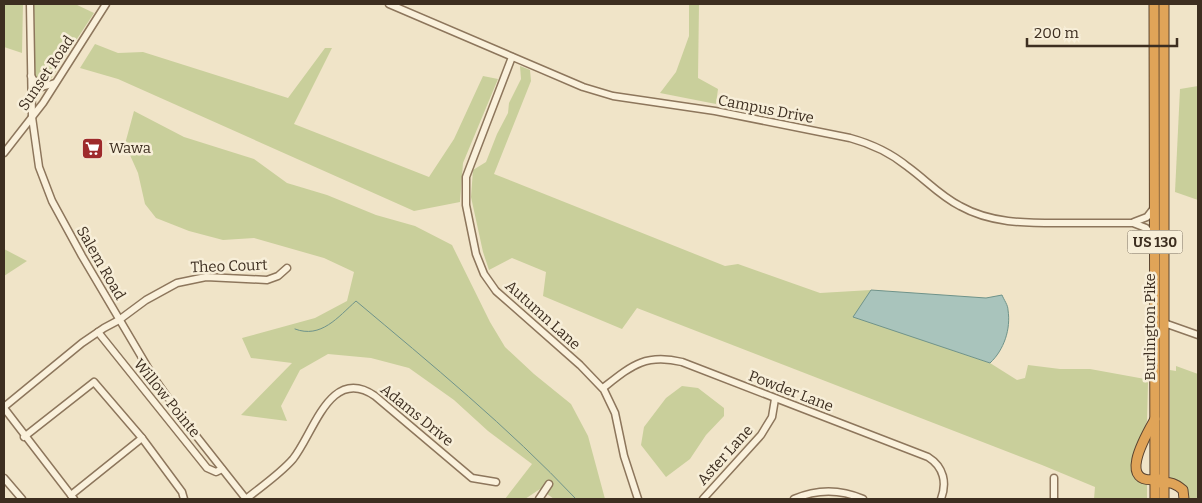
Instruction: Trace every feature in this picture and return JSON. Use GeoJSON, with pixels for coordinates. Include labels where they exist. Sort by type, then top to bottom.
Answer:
{"type":"FeatureCollection","features":[{"type":"Feature","properties":{"kind":"highway","name":"Burlington Pike"},"geometry":{"type":"LineString","coordinates":[[1154,4],[1155,499]]}},
{"type":"Feature","properties":{"kind":"highway","name":"Burlington Pike"},"geometry":{"type":"LineString","coordinates":[[1164,4],[1164,499]]}},
{"type":"Feature","properties":{"kind":"highway"},"geometry":{"type":"LineString","coordinates":[[1155,419],[1139,451],[1135,464],[1136,470],[1141,477],[1155,483],[1164,479],[1178,485],[1183,490],[1184,499]]}},
{"type":"Feature","properties":{"kind":"street","name":"Salem Road"},"geometry":{"type":"LineString","coordinates":[[30,4],[32,116],[40,167],[52,200],[63,223],[160,387],[245,499]]}},
{"type":"Feature","properties":{"kind":"street","name":"Sunset Road"},"geometry":{"type":"LineString","coordinates":[[4,153],[58,80],[106,4]]}},
{"type":"Feature","properties":{"kind":"street","name":"Campus Drive"},"geometry":{"type":"LineString","coordinates":[[389,4],[583,87],[604,94],[724,112],[850,138],[869,144],[891,154],[950,201],[991,218],[1023,223],[1133,223]]}},
{"type":"Feature","properties":{"kind":"street","name":"Autumn Lane"},"geometry":{"type":"LineString","coordinates":[[512,57],[466,177],[466,205],[476,254],[484,274],[496,291],[580,365],[603,388],[609,397],[615,413],[626,463],[638,499]]}},
{"type":"Feature","properties":{"kind":"street"},"geometry":{"type":"LineString","coordinates":[[30,76],[42,88],[58,80]]}},
{"type":"Feature","properties":{"kind":"street"},"geometry":{"type":"LineString","coordinates":[[1133,223],[1147,217],[1155,207]]}},
{"type":"Feature","properties":{"kind":"street"},"geometry":{"type":"LineString","coordinates":[[1133,223],[1146,228],[1155,239]]}},
{"type":"Feature","properties":{"kind":"street","name":"Theo Court"},"geometry":{"type":"LineString","coordinates":[[4,408],[98,332],[120,320],[146,300],[183,280],[206,276],[267,280],[278,276],[287,268]]}},
{"type":"Feature","properties":{"kind":"street"},"geometry":{"type":"LineString","coordinates":[[1164,323],[1198,335]]}},
{"type":"Feature","properties":{"kind":"street","name":"Willow Pointe"},"geometry":{"type":"LineString","coordinates":[[98,332],[208,468],[216,472],[222,469]]}},
{"type":"Feature","properties":{"kind":"street","name":"Powder Lane"},"geometry":{"type":"LineString","coordinates":[[603,388],[629,368],[639,362],[650,359],[663,359],[696,367],[933,460],[940,468],[944,477],[944,490],[941,499]]}},
{"type":"Feature","properties":{"kind":"street"},"geometry":{"type":"LineString","coordinates":[[24,437],[94,382],[142,438],[182,492],[184,499]]}},
{"type":"Feature","properties":{"kind":"street","name":"Adams Drive"},"geometry":{"type":"LineString","coordinates":[[245,499],[281,471],[293,459],[322,410],[333,396],[343,391],[360,388],[376,396],[472,478],[496,482]]}},
{"type":"Feature","properties":{"kind":"street","name":"Aster Lane"},"geometry":{"type":"LineString","coordinates":[[703,499],[761,435],[772,417],[776,399]]}},
{"type":"Feature","properties":{"kind":"street"},"geometry":{"type":"LineString","coordinates":[[4,408],[24,437],[73,497],[142,438]]}},
{"type":"Feature","properties":{"kind":"street"},"geometry":{"type":"LineString","coordinates":[[4,478],[22,499]]}},
{"type":"Feature","properties":{"kind":"street"},"geometry":{"type":"LineString","coordinates":[[1054,478],[1054,499]]}},
{"type":"Feature","properties":{"kind":"street"},"geometry":{"type":"LineString","coordinates":[[539,499],[549,484]]}},
{"type":"Feature","properties":{"kind":"street"},"geometry":{"type":"LineString","coordinates":[[794,499],[813,493],[829,491],[841,492],[863,499]]}},
{"type":"Feature","properties":{"kind":"green space"},"geometry":{"type":"Polygon","coordinates":[[[4,4],[23,4],[22,53],[4,47],[4,4]]]}},
{"type":"Feature","properties":{"kind":"green space"},"geometry":{"type":"Polygon","coordinates":[[[34,4],[75,4],[94,13],[48,83],[41,83],[35,79],[34,4]]]}},
{"type":"Feature","properties":{"kind":"green space"},"geometry":{"type":"Polygon","coordinates":[[[689,4],[699,4],[698,78],[718,89],[716,104],[660,93],[676,72],[689,36],[689,4]]]}},
{"type":"Feature","properties":{"kind":"green space"},"geometry":{"type":"Polygon","coordinates":[[[95,44],[118,53],[143,52],[288,98],[325,48],[332,48],[294,124],[429,177],[454,139],[483,76],[498,79],[463,163],[460,202],[414,211],[118,79],[80,68],[95,44]]]}},
{"type":"Feature","properties":{"kind":"green space"},"geometry":{"type":"Polygon","coordinates":[[[520,66],[530,70],[531,81],[494,174],[725,266],[738,264],[820,293],[871,290],[854,317],[990,363],[1017,380],[1025,378],[1028,365],[1060,369],[1090,369],[1145,379],[1148,383],[1147,421],[1131,464],[1133,476],[1137,481],[1147,484],[1147,499],[1094,499],[1095,487],[637,308],[622,329],[543,296],[546,272],[512,258],[489,270],[483,252],[471,197],[473,170],[486,162],[508,113],[509,103],[521,79],[520,66]]]}},
{"type":"Feature","properties":{"kind":"green space"},"geometry":{"type":"Polygon","coordinates":[[[1198,86],[1198,200],[1175,192],[1180,89],[1198,86]]]}},
{"type":"Feature","properties":{"kind":"green space"},"geometry":{"type":"Polygon","coordinates":[[[134,111],[184,137],[254,159],[287,183],[327,195],[376,215],[415,226],[452,245],[490,322],[505,347],[571,404],[588,436],[605,499],[554,499],[540,489],[525,499],[505,499],[532,464],[488,431],[454,400],[409,368],[371,358],[328,354],[300,370],[281,406],[287,421],[241,415],[292,363],[251,358],[242,338],[315,318],[347,301],[354,272],[324,258],[254,238],[223,240],[189,231],[156,218],[145,204],[138,173],[125,144],[134,111]]]}},
{"type":"Feature","properties":{"kind":"green space"},"geometry":{"type":"Polygon","coordinates":[[[4,249],[27,261],[4,276],[4,249]]]}},
{"type":"Feature","properties":{"kind":"green space"},"geometry":{"type":"Polygon","coordinates":[[[1176,366],[1198,374],[1198,499],[1189,499],[1187,490],[1170,479],[1170,370],[1176,371],[1176,366]]]}},
{"type":"Feature","properties":{"kind":"green space"},"geometry":{"type":"Polygon","coordinates":[[[682,386],[698,388],[724,408],[724,416],[706,435],[690,459],[666,477],[641,445],[644,427],[666,398],[682,386]]]}},
{"type":"Feature","properties":{"kind":"water"},"geometry":{"type":"Polygon","coordinates":[[[871,290],[986,298],[1002,295],[1009,317],[1003,346],[990,363],[853,317],[871,290]]]}},
{"type":"Feature","properties":{"kind":"waterway"},"geometry":{"type":"LineString","coordinates":[[295,329],[304,331],[321,329],[336,320],[356,301],[496,421],[576,499]]}},
{"type":"Feature","properties":{"kind":"place","name":"Wawa"},"geometry":{"type":"Point","coordinates":[93,148]}}]}
